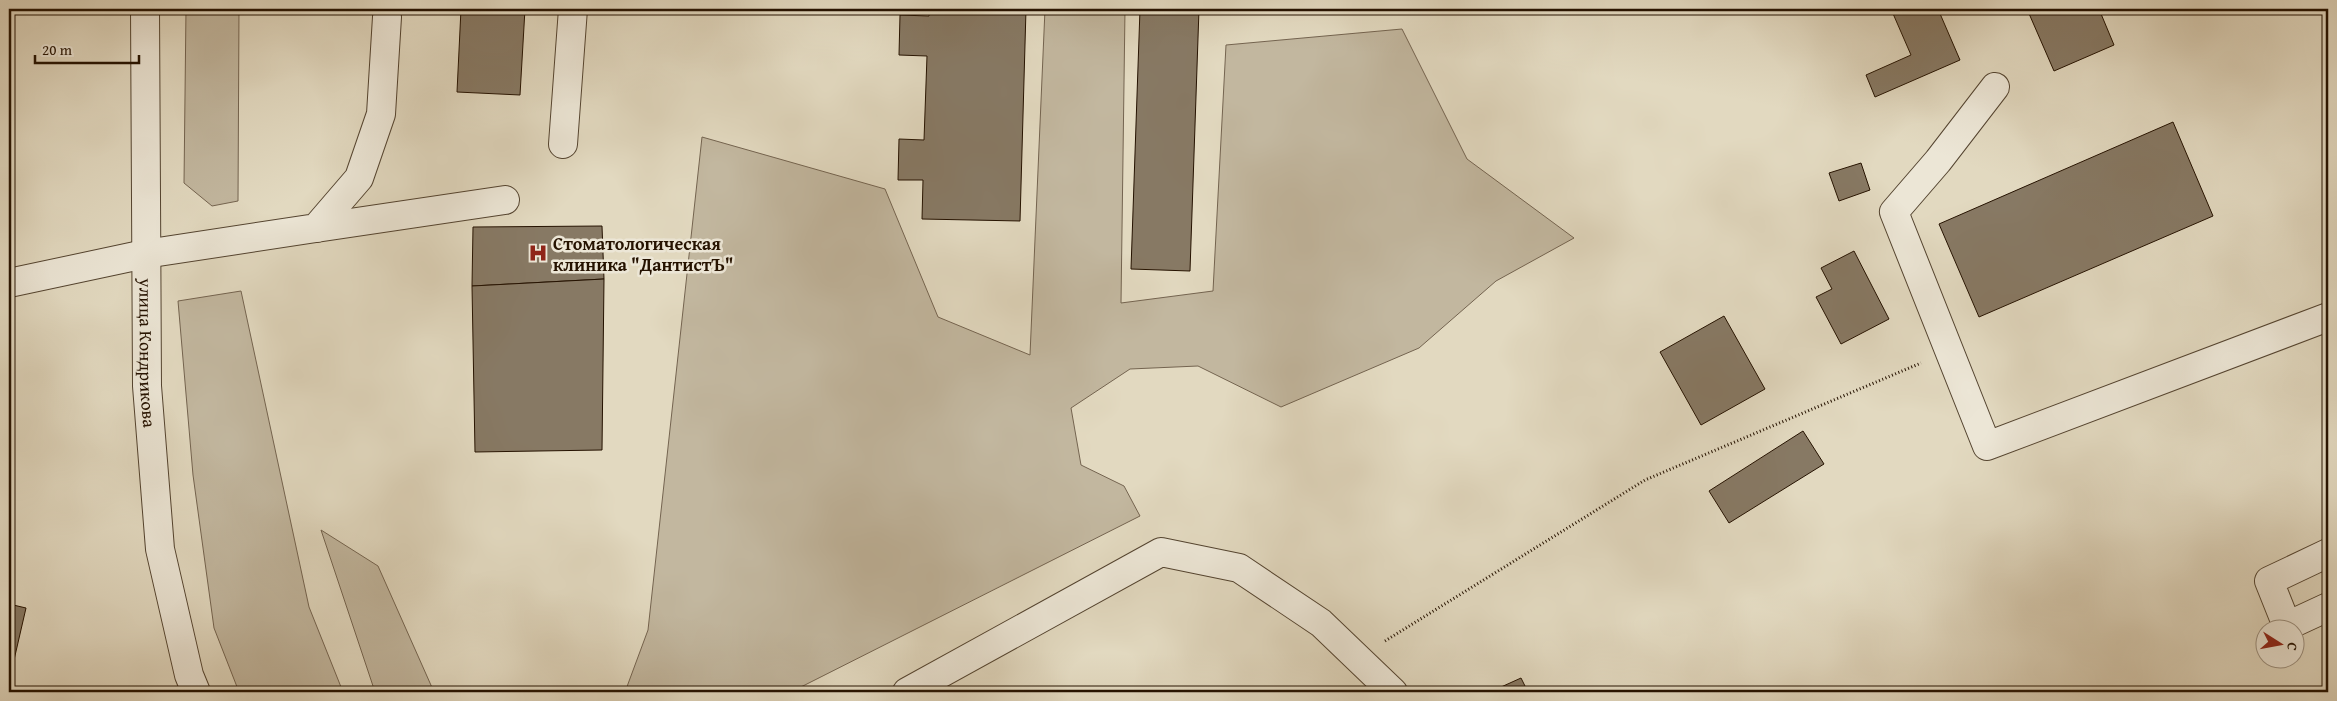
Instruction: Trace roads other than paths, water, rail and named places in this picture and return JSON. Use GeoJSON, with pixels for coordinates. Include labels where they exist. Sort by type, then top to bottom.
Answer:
{"type":"FeatureCollection","features":[{"type":"Feature","properties":{"kind":"street","name":"улица Кондрикова"},"geometry":{"type":"LineString","coordinates":[[145,9],[147,386],[160,549],[189,674],[196,692]]}},
{"type":"Feature","properties":{"kind":"street"},"geometry":{"type":"LineString","coordinates":[[564,144],[573,9]]}},
{"type":"Feature","properties":{"kind":"street"},"geometry":{"type":"LineString","coordinates":[[316,228],[360,178],[381,114],[387,17]]}},
{"type":"Feature","properties":{"kind":"street"},"geometry":{"type":"LineString","coordinates":[[1995,87],[1938,161],[1894,212],[1987,446],[2328,317]]}},
{"type":"Feature","properties":{"kind":"street"},"geometry":{"type":"LineString","coordinates":[[9,283],[145,254],[505,200]]}},
{"type":"Feature","properties":{"kind":"street"},"geometry":{"type":"LineString","coordinates":[[907,692],[1161,552],[1238,568],[1321,623],[1393,692]]}},
{"type":"Feature","properties":{"kind":"street"},"geometry":{"type":"LineString","coordinates":[[2328,553],[2269,580],[2287,626],[2328,607]]}},
{"type":"Feature","properties":{"kind":"place","name":"Стоматологическая клиника \"ДантистЪ\""},"geometry":{"type":"Point","coordinates":[538,253]}}]}
